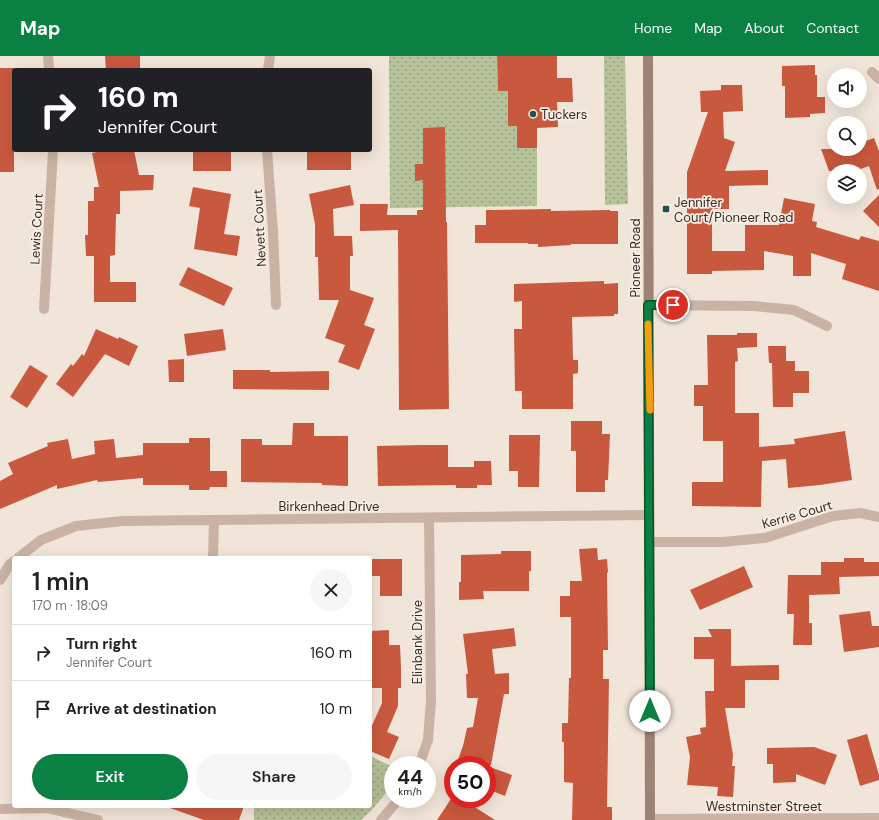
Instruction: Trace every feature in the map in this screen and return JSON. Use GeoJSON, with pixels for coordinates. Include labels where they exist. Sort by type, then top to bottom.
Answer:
{"type":"FeatureCollection","features":[{"type":"Feature","properties":{"kind":"main road","name":"Pioneer Road"},"geometry":{"type":"LineString","coordinates":[[648,56],[650,820]]}},
{"type":"Feature","properties":{"kind":"street"},"geometry":{"type":"LineString","coordinates":[[48,56],[50,68]]}},
{"type":"Feature","properties":{"kind":"street"},"geometry":{"type":"LineString","coordinates":[[268,68],[270,56]]}},
{"type":"Feature","properties":{"kind":"street","name":"Lewis Court"},"geometry":{"type":"LineString","coordinates":[[44,309],[53,152]]}},
{"type":"Feature","properties":{"kind":"street","name":"Nevett Court"},"geometry":{"type":"LineString","coordinates":[[267,152],[273,231],[276,305]]}},
{"type":"Feature","properties":{"kind":"street"},"geometry":{"type":"LineString","coordinates":[[648,305],[754,306],[794,310],[828,326]]}},
{"type":"Feature","properties":{"kind":"street","name":"Kerrie Court"},"geometry":{"type":"LineString","coordinates":[[649,542],[723,542],[764,538],[833,516],[860,513],[879,517]]}},
{"type":"Feature","properties":{"kind":"street","name":"Birkenhead Drive"},"geometry":{"type":"LineString","coordinates":[[21,556],[41,540],[76,526],[122,521],[649,515]]}},
{"type":"Feature","properties":{"kind":"street","name":"Elinbank Drive"},"geometry":{"type":"LineString","coordinates":[[422,756],[428,740],[431,702],[429,518]]}},
{"type":"Feature","properties":{"kind":"street"},"geometry":{"type":"LineString","coordinates":[[213,556],[214,520]]}},
{"type":"Feature","properties":{"kind":"street"},"geometry":{"type":"LineString","coordinates":[[0,580],[12,562]]}},
{"type":"Feature","properties":{"kind":"street"},"geometry":{"type":"LineString","coordinates":[[0,809],[47,808],[98,820]]}},
{"type":"Feature","properties":{"kind":"street"},"geometry":{"type":"LineString","coordinates":[[381,820],[391,808]]}},
{"type":"Feature","properties":{"kind":"street","name":"Westminster Street"},"geometry":{"type":"LineString","coordinates":[[650,820],[879,818]]}},
{"type":"Feature","properties":{"kind":"green space"},"geometry":{"type":"Polygon","coordinates":[[[389,56],[497,56],[498,91],[508,91],[508,126],[517,126],[517,148],[537,148],[537,206],[390,208],[389,56]]]}},
{"type":"Feature","properties":{"kind":"green space"},"geometry":{"type":"Polygon","coordinates":[[[604,56],[625,56],[628,204],[605,205],[604,56]]]}},
{"type":"Feature","properties":{"kind":"green space"},"geometry":{"type":"Polygon","coordinates":[[[372,757],[384,763],[384,795],[361,820],[254,820],[254,808],[372,808],[372,757]]]}},
{"type":"Feature","properties":{"kind":"building"},"geometry":{"type":"Polygon","coordinates":[[[105,56],[140,56],[140,68],[106,68],[105,56]]]}},
{"type":"Feature","properties":{"kind":"building","name":"Tuckers"},"geometry":{"type":"Polygon","coordinates":[[[497,56],[557,56],[557,78],[572,78],[573,102],[557,102],[558,127],[537,128],[537,148],[517,148],[517,126],[508,126],[508,91],[498,91],[497,56]]]}},
{"type":"Feature","properties":{"kind":"building"},"geometry":{"type":"Polygon","coordinates":[[[815,65],[815,75],[817,75],[817,97],[825,97],[825,113],[810,114],[810,117],[785,118],[785,86],[782,86],[782,66],[815,65]]]}},
{"type":"Feature","properties":{"kind":"building"},"geometry":{"type":"Polygon","coordinates":[[[0,68],[12,68],[12,152],[14,152],[14,172],[0,172],[0,68]]]}},
{"type":"Feature","properties":{"kind":"building"},"geometry":{"type":"Polygon","coordinates":[[[721,85],[742,85],[743,111],[723,112],[724,138],[735,142],[725,171],[768,170],[768,185],[729,186],[729,209],[712,209],[712,251],[745,251],[745,225],[779,225],[784,198],[815,204],[812,221],[817,222],[816,227],[859,240],[861,236],[879,241],[879,291],[842,279],[846,264],[811,253],[811,276],[793,276],[793,256],[764,251],[764,270],[712,271],[712,274],[687,274],[687,172],[708,112],[701,112],[700,91],[721,90],[721,85]]]}},
{"type":"Feature","properties":{"kind":"building"},"geometry":{"type":"Polygon","coordinates":[[[445,127],[449,409],[399,410],[398,230],[360,231],[360,204],[388,204],[387,215],[417,215],[417,210],[423,210],[423,180],[415,181],[415,164],[423,164],[423,128],[445,127]]]}},
{"type":"Feature","properties":{"kind":"building"},"geometry":{"type":"Polygon","coordinates":[[[874,138],[879,151],[879,189],[877,190],[867,164],[827,164],[827,166],[821,149],[827,149],[827,156],[867,156],[867,140],[874,138]]]}},
{"type":"Feature","properties":{"kind":"building"},"geometry":{"type":"Polygon","coordinates":[[[134,152],[139,175],[154,175],[153,190],[120,191],[120,214],[116,214],[115,255],[110,256],[110,282],[136,282],[136,302],[94,302],[94,256],[86,256],[85,235],[88,235],[88,201],[94,201],[94,187],[99,187],[92,153],[134,152]]]}},
{"type":"Feature","properties":{"kind":"building"},"geometry":{"type":"Polygon","coordinates":[[[193,152],[231,152],[231,171],[193,171],[193,152]]]}},
{"type":"Feature","properties":{"kind":"building"},"geometry":{"type":"Polygon","coordinates":[[[307,152],[351,152],[351,170],[307,170],[307,152]]]}},
{"type":"Feature","properties":{"kind":"building"},"geometry":{"type":"Polygon","coordinates":[[[350,185],[354,205],[333,209],[334,236],[352,236],[353,256],[350,256],[350,290],[374,298],[364,325],[375,329],[359,370],[338,362],[345,345],[325,338],[339,300],[319,300],[318,257],[315,257],[315,224],[309,194],[350,185]]]}},
{"type":"Feature","properties":{"kind":"building"},"geometry":{"type":"Polygon","coordinates":[[[193,187],[231,194],[224,234],[240,236],[237,256],[194,249],[200,208],[189,206],[193,187]]]}},
{"type":"Feature","properties":{"kind":"building"},"geometry":{"type":"Polygon","coordinates":[[[879,195],[879,227],[863,211],[879,195]]]}},
{"type":"Feature","properties":{"kind":"building"},"geometry":{"type":"Polygon","coordinates":[[[551,209],[551,211],[618,211],[618,244],[571,244],[538,247],[538,244],[528,243],[475,243],[475,225],[486,225],[486,210],[551,209]]]}},
{"type":"Feature","properties":{"kind":"building"},"geometry":{"type":"Polygon","coordinates":[[[188,267],[233,288],[224,306],[179,285],[188,267]]]}},
{"type":"Feature","properties":{"kind":"building"},"geometry":{"type":"Polygon","coordinates":[[[604,281],[604,284],[618,283],[618,314],[614,314],[614,316],[572,317],[573,360],[578,360],[578,373],[573,374],[573,409],[522,409],[522,391],[515,391],[514,329],[522,329],[522,301],[514,302],[514,284],[604,281]]]}},
{"type":"Feature","properties":{"kind":"building"},"geometry":{"type":"Polygon","coordinates":[[[96,329],[118,339],[119,337],[138,346],[129,366],[105,354],[73,397],[56,384],[71,364],[73,366],[82,354],[84,356],[96,329]]]}},
{"type":"Feature","properties":{"kind":"building"},"geometry":{"type":"Polygon","coordinates":[[[223,329],[226,350],[187,356],[184,334],[223,329]]]}},
{"type":"Feature","properties":{"kind":"building"},"geometry":{"type":"Polygon","coordinates":[[[737,333],[757,333],[757,347],[737,348],[738,361],[735,362],[735,413],[759,413],[759,447],[795,444],[794,439],[845,431],[852,480],[788,488],[786,459],[762,461],[761,507],[692,506],[692,482],[723,482],[723,441],[703,441],[703,406],[694,406],[694,385],[708,385],[707,335],[737,335],[737,333]]]}},
{"type":"Feature","properties":{"kind":"building"},"geometry":{"type":"Polygon","coordinates":[[[768,346],[786,346],[786,361],[795,361],[795,371],[809,371],[809,393],[793,393],[793,407],[773,407],[772,363],[769,363],[768,346]]]}},
{"type":"Feature","properties":{"kind":"building"},"geometry":{"type":"Polygon","coordinates":[[[184,359],[184,382],[169,382],[168,360],[184,359]]]}},
{"type":"Feature","properties":{"kind":"building"},"geometry":{"type":"Polygon","coordinates":[[[30,365],[48,376],[27,408],[10,397],[30,365]]]}},
{"type":"Feature","properties":{"kind":"building"},"geometry":{"type":"Polygon","coordinates":[[[233,370],[270,370],[270,372],[329,371],[329,390],[233,389],[233,370]]]}},
{"type":"Feature","properties":{"kind":"building"},"geometry":{"type":"Polygon","coordinates":[[[571,421],[602,421],[602,434],[610,434],[608,480],[605,480],[605,492],[576,492],[576,451],[571,451],[571,421]]]}},
{"type":"Feature","properties":{"kind":"building"},"geometry":{"type":"Polygon","coordinates":[[[293,423],[314,423],[314,436],[348,436],[348,486],[322,485],[322,483],[241,482],[241,439],[262,439],[262,445],[292,445],[293,423]]]}},
{"type":"Feature","properties":{"kind":"building"},"geometry":{"type":"Polygon","coordinates":[[[509,435],[540,435],[539,487],[518,487],[518,471],[509,471],[509,435]]]}},
{"type":"Feature","properties":{"kind":"building"},"geometry":{"type":"Polygon","coordinates":[[[189,438],[210,438],[210,471],[227,471],[227,487],[210,487],[209,490],[189,490],[189,485],[143,485],[143,478],[98,482],[97,480],[57,489],[57,485],[0,509],[0,481],[13,474],[8,463],[48,446],[47,443],[68,439],[72,459],[95,454],[94,441],[114,439],[116,458],[143,455],[143,443],[189,443],[189,438]]]}},
{"type":"Feature","properties":{"kind":"building"},"geometry":{"type":"Polygon","coordinates":[[[448,445],[448,467],[474,467],[474,461],[491,461],[492,485],[477,485],[477,488],[456,488],[456,485],[378,486],[377,446],[448,445]]]}},
{"type":"Feature","properties":{"kind":"building"},"geometry":{"type":"Polygon","coordinates":[[[597,548],[598,560],[607,559],[608,572],[608,650],[603,650],[603,679],[609,679],[607,807],[612,807],[612,820],[572,820],[573,783],[564,782],[564,742],[562,742],[562,723],[568,723],[569,678],[571,678],[571,617],[560,617],[560,596],[570,596],[570,581],[582,581],[579,549],[597,548]]]}},
{"type":"Feature","properties":{"kind":"building"},"geometry":{"type":"Polygon","coordinates":[[[501,551],[531,551],[529,591],[483,591],[484,599],[459,600],[461,555],[501,554],[501,551]]]}},
{"type":"Feature","properties":{"kind":"building"},"geometry":{"type":"Polygon","coordinates":[[[844,558],[864,558],[864,562],[879,562],[879,576],[839,577],[840,594],[809,595],[809,623],[812,623],[812,645],[793,645],[794,614],[787,614],[788,575],[821,575],[821,562],[844,562],[844,558]]]}},
{"type":"Feature","properties":{"kind":"building"},"geometry":{"type":"Polygon","coordinates":[[[372,559],[402,559],[402,596],[380,596],[380,576],[372,576],[372,559]]]}},
{"type":"Feature","properties":{"kind":"building"},"geometry":{"type":"Polygon","coordinates":[[[744,566],[753,587],[700,610],[690,590],[744,566]]]}},
{"type":"Feature","properties":{"kind":"building"},"geometry":{"type":"Polygon","coordinates":[[[870,611],[872,626],[879,626],[879,647],[844,652],[839,615],[870,611]]]}},
{"type":"Feature","properties":{"kind":"building"},"geometry":{"type":"Polygon","coordinates":[[[514,628],[516,646],[492,649],[495,674],[509,673],[509,694],[504,694],[493,756],[459,756],[467,728],[473,727],[478,698],[467,698],[466,674],[468,674],[463,634],[514,628]]]}},
{"type":"Feature","properties":{"kind":"building"},"geometry":{"type":"Polygon","coordinates":[[[708,629],[731,629],[731,666],[779,665],[779,680],[745,680],[745,708],[725,708],[733,755],[732,766],[735,766],[733,797],[717,796],[718,787],[687,785],[690,757],[686,737],[701,734],[700,728],[706,727],[705,691],[714,691],[714,659],[694,659],[694,637],[712,637],[708,629]]]}},
{"type":"Feature","properties":{"kind":"building"},"geometry":{"type":"Polygon","coordinates":[[[389,630],[389,645],[400,645],[401,668],[401,688],[398,688],[398,706],[387,732],[399,737],[390,756],[384,757],[372,752],[372,726],[382,703],[382,688],[372,688],[372,631],[389,630]]]}},
{"type":"Feature","properties":{"kind":"building"},"geometry":{"type":"Polygon","coordinates":[[[867,734],[879,775],[879,780],[860,786],[847,740],[867,734]]]}},
{"type":"Feature","properties":{"kind":"building"},"geometry":{"type":"Polygon","coordinates":[[[814,747],[837,755],[825,785],[796,774],[796,782],[773,783],[773,764],[767,764],[767,748],[814,747]]]}},
{"type":"Feature","properties":{"kind":"building"},"geometry":{"type":"Polygon","coordinates":[[[496,769],[512,775],[505,796],[496,792],[496,769]]]}},
{"type":"Feature","properties":{"kind":"building"},"geometry":{"type":"Polygon","coordinates":[[[170,808],[243,808],[239,820],[204,820],[170,808]]]}},
{"type":"Feature","properties":{"kind":"building"},"geometry":{"type":"Polygon","coordinates":[[[445,808],[476,808],[495,820],[437,820],[445,808]]]}},
{"type":"Feature","properties":{"kind":"slow traffic"},"geometry":{"type":"LineString","coordinates":[[648,324],[650,410]]}},
{"type":"Feature","properties":{"kind":"place","name":"Tuckers"},"geometry":{"type":"Point","coordinates":[533,114]}},
{"type":"Feature","properties":{"kind":"place","name":"Jennifer Court/Pioneer Road"},"geometry":{"type":"Point","coordinates":[666,209]}},
{"type":"Feature","properties":{"kind":"route"},"geometry":{"type":"LineString","coordinates":[[650,711],[650,405],[648,305],[673,305]]}}]}
